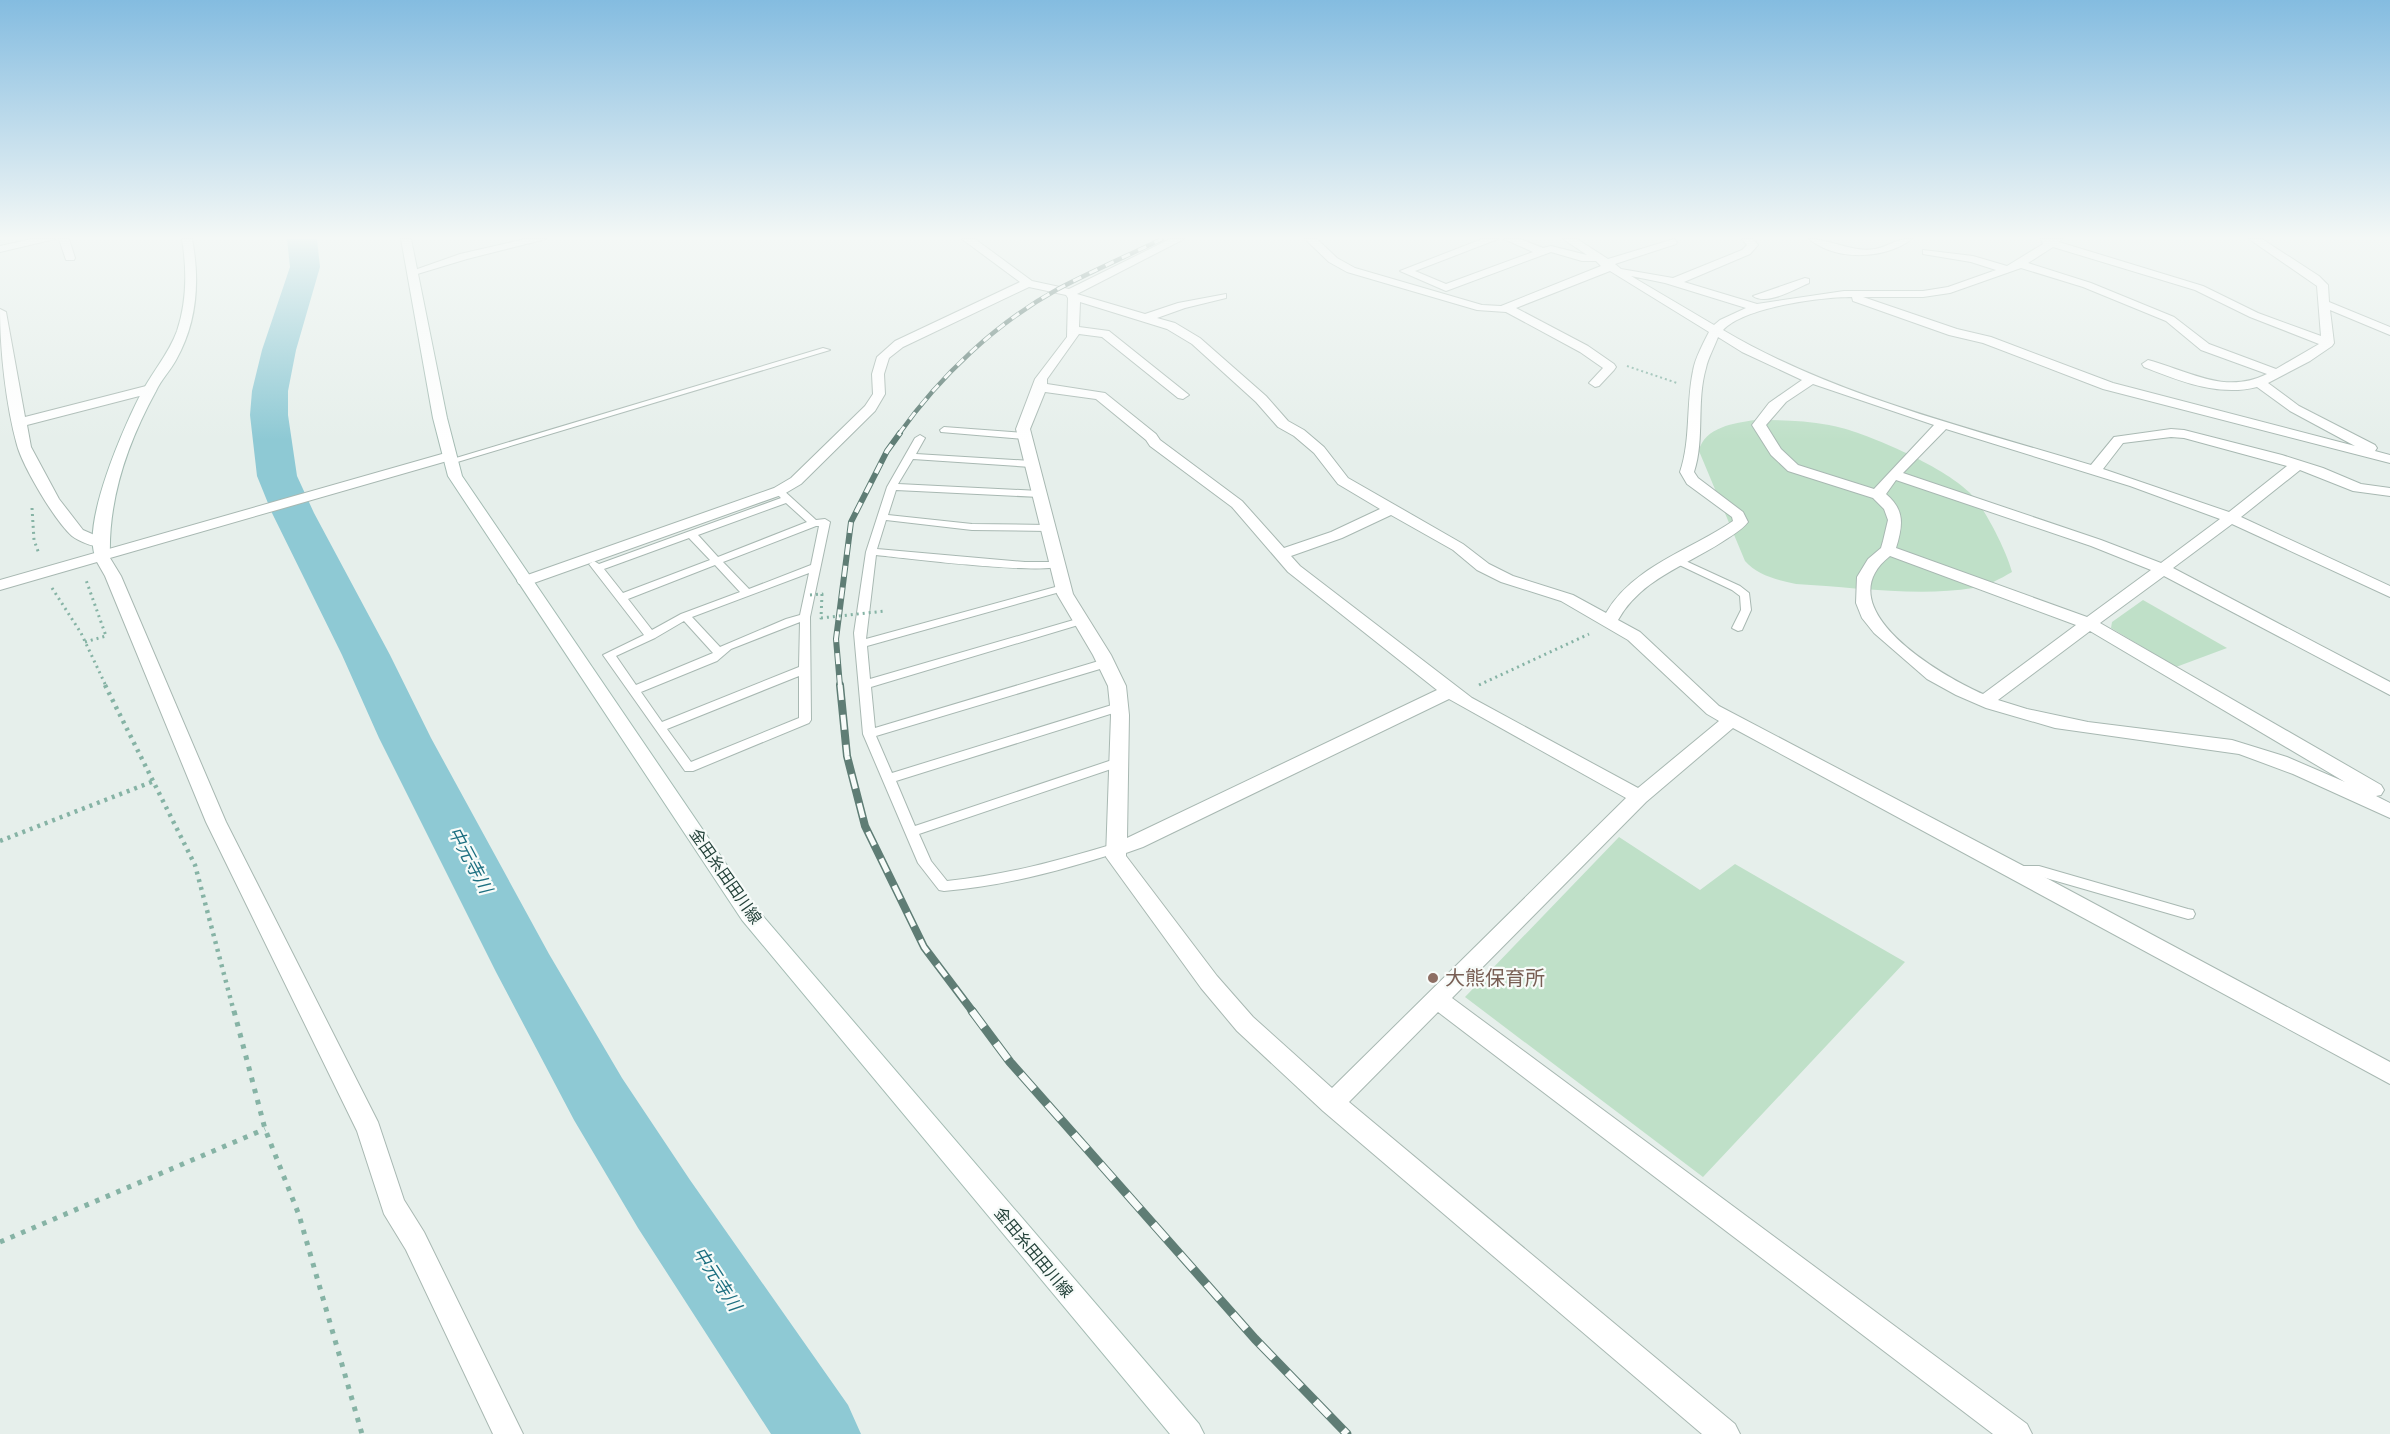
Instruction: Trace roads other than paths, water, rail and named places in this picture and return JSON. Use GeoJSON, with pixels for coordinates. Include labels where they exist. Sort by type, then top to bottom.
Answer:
{"type":"FeatureCollection","features":[{"type":"Feature","properties":{"kind":"street"},"geometry":{"type":"LineString","coordinates":[[97,554],[112,478],[150,389],[172,357],[183,333],[188,306]]}},
{"type":"Feature","properties":{"kind":"street","name":"金田糸田田川線"},"geometry":{"type":"LineString","coordinates":[[420,306],[444,459],[749,914],[1189,1434]]}},
{"type":"Feature","properties":{"kind":"street"},"geometry":{"type":"LineString","coordinates":[[525,581],[594,563],[783,495],[870,408],[879,394],[878,374],[883,357],[900,344],[980,306]]}},
{"type":"Feature","properties":{"kind":"street"},"geometry":{"type":"LineString","coordinates":[[1073,306],[1073,337],[1041,379],[1041,387],[1023,429],[1063,588],[1117,686],[1119,762],[1116,857],[1209,982],[1245,1024],[1332,1103],[1725,1434]]}},
{"type":"Feature","properties":{"kind":"street"},"geometry":{"type":"LineString","coordinates":[[1107,306],[1171,326],[1196,341],[1261,399],[1282,424],[1299,433],[1319,450],[1342,481],[1458,547],[1483,567],[1507,579],[1567,598],[1634,636],[1713,710],[1731,721],[2018,871],[2390,1074]]}},
{"type":"Feature","properties":{"kind":"street"},"geometry":{"type":"LineString","coordinates":[[1146,318],[1177,306]]}},
{"type":"Feature","properties":{"kind":"street"},"geometry":{"type":"LineString","coordinates":[[1472,306],[1502,310],[1511,306]]}},
{"type":"Feature","properties":{"kind":"street"},"geometry":{"type":"LineString","coordinates":[[1674,306],[1746,349],[1812,380],[2231,518],[2390,592]]}},
{"type":"Feature","properties":{"kind":"street"},"geometry":{"type":"LineString","coordinates":[[1750,306],[1757,308]]}},
{"type":"Feature","properties":{"kind":"street"},"geometry":{"type":"LineString","coordinates":[[1610,622],[1614,609],[1640,582],[1708,544],[1741,522],[1738,515],[1692,481],[1687,472],[1693,455],[1692,428],[1699,369],[1715,331],[1724,322],[1757,308],[1770,306]]}},
{"type":"Feature","properties":{"kind":"street"},"geometry":{"type":"LineString","coordinates":[[1878,306],[1953,332],[1987,340],[2108,386],[2390,458]]}},
{"type":"Feature","properties":{"kind":"street"},"geometry":{"type":"LineString","coordinates":[[2138,306],[2170,319],[2205,347],[2277,373]]}},
{"type":"Feature","properties":{"kind":"street"},"geometry":{"type":"LineString","coordinates":[[2236,306],[2328,343]]}},
{"type":"Feature","properties":{"kind":"street"},"geometry":{"type":"LineString","coordinates":[[2325,306],[2328,343]]}},
{"type":"Feature","properties":{"kind":"street"},"geometry":{"type":"LineString","coordinates":[[2330,306],[2390,331]]}},
{"type":"Feature","properties":{"kind":"street"},"geometry":{"type":"LineString","coordinates":[[1506,308],[1529,318],[1611,368],[1595,383]]}},
{"type":"Feature","properties":{"kind":"street"},"geometry":{"type":"LineString","coordinates":[[0,312],[24,447],[52,500],[113,576],[216,822],[369,1130],[393,1205],[415,1241],[508,1434]]}},
{"type":"Feature","properties":{"kind":"street"},"geometry":{"type":"LineString","coordinates":[[1074,330],[1105,334],[1183,395]]}},
{"type":"Feature","properties":{"kind":"street"},"geometry":{"type":"LineString","coordinates":[[2148,364],[2195,381],[2225,387],[2251,385],[2306,358],[2328,343]]}},
{"type":"Feature","properties":{"kind":"street"},"geometry":{"type":"LineString","coordinates":[[1812,380],[1801,385],[1762,416],[1759,425],[1776,452],[1794,468],[1878,495],[1892,506],[1896,517],[1888,550],[1876,558],[1863,580],[1862,599],[1871,620],[1918,666],[1947,683],[2004,710],[2068,725],[2206,742],[2243,749],[2310,774],[2375,790]]}},
{"type":"Feature","properties":{"kind":"street"},"geometry":{"type":"LineString","coordinates":[[2260,382],[2263,387],[2290,405],[2390,458]]}},
{"type":"Feature","properties":{"kind":"street"},"geometry":{"type":"LineString","coordinates":[[1041,387],[1089,393],[1109,401],[1155,443],[1237,504],[1293,569],[1453,693],[1639,798]]}},
{"type":"Feature","properties":{"kind":"street"},"geometry":{"type":"LineString","coordinates":[[19,423],[150,389]]}},
{"type":"Feature","properties":{"kind":"street"},"geometry":{"type":"LineString","coordinates":[[1878,495],[1943,424]]}},
{"type":"Feature","properties":{"kind":"street"},"geometry":{"type":"LineString","coordinates":[[2093,471],[2119,440],[2171,433],[2297,465],[2358,488],[2390,492]]}},
{"type":"Feature","properties":{"kind":"street"},"geometry":{"type":"LineString","coordinates":[[0,585],[97,554],[127,550],[444,459]]}},
{"type":"Feature","properties":{"kind":"street"},"geometry":{"type":"LineString","coordinates":[[1985,701],[2231,518],[2297,465]]}},
{"type":"Feature","properties":{"kind":"street"},"geometry":{"type":"LineString","coordinates":[[1894,475],[2085,539],[2163,569],[2390,689]]}},
{"type":"Feature","properties":{"kind":"street"},"geometry":{"type":"LineString","coordinates":[[1279,554],[1360,526],[1391,508]]}},
{"type":"Feature","properties":{"kind":"street"},"geometry":{"type":"LineString","coordinates":[[1888,550],[2089,624],[2375,790],[2390,811]]}},
{"type":"Feature","properties":{"kind":"street"},"geometry":{"type":"LineString","coordinates":[[1117,849],[1453,693]]}},
{"type":"Feature","properties":{"kind":"street"},"geometry":{"type":"LineString","coordinates":[[1332,1103],[1639,798],[1731,721]]}},
{"type":"Feature","properties":{"kind":"street"},"geometry":{"type":"LineString","coordinates":[[1437,999],[2017,1434]]}},
{"type":"Feature","properties":{"kind":"lane"},"geometry":{"type":"LineString","coordinates":[[444,459],[826,350]]}},
{"type":"Feature","properties":{"kind":"lane"},"geometry":{"type":"LineString","coordinates":[[944,429],[1024,436]]}},
{"type":"Feature","properties":{"kind":"lane"},"geometry":{"type":"LineString","coordinates":[[920,438],[892,487],[871,552],[860,633],[869,734],[925,863],[944,886],[971,884],[1062,867],[1117,849]]}},
{"type":"Feature","properties":{"kind":"lane"},"geometry":{"type":"LineString","coordinates":[[909,456],[1032,464]]}},
{"type":"Feature","properties":{"kind":"lane"},"geometry":{"type":"LineString","coordinates":[[892,487],[1039,494]]}},
{"type":"Feature","properties":{"kind":"lane"},"geometry":{"type":"LineString","coordinates":[[651,636],[594,563],[692,534],[783,495],[814,523]]}},
{"type":"Feature","properties":{"kind":"lane"},"geometry":{"type":"LineString","coordinates":[[882,517],[972,526],[1048,528]]}},
{"type":"Feature","properties":{"kind":"lane"},"geometry":{"type":"LineString","coordinates":[[621,598],[814,523],[825,522],[816,567],[810,596],[806,617],[805,720],[688,768],[609,655],[651,636],[685,616],[816,567]]}},
{"type":"Feature","properties":{"kind":"lane"},"geometry":{"type":"LineString","coordinates":[[692,534],[747,593]]}},
{"type":"Feature","properties":{"kind":"lane"},"geometry":{"type":"LineString","coordinates":[[871,552],[1025,565],[1057,565]]}},
{"type":"Feature","properties":{"kind":"lane"},"geometry":{"type":"LineString","coordinates":[[1677,560],[1736,588],[1745,595],[1746,610],[1738,628]]}},
{"type":"Feature","properties":{"kind":"lane"},"geometry":{"type":"LineString","coordinates":[[861,644],[1063,588]]}},
{"type":"Feature","properties":{"kind":"lane"},"geometry":{"type":"LineString","coordinates":[[685,616],[719,653]]}},
{"type":"Feature","properties":{"kind":"lane"},"geometry":{"type":"LineString","coordinates":[[634,690],[713,658],[727,647],[769,629],[806,617]]}},
{"type":"Feature","properties":{"kind":"lane"},"geometry":{"type":"LineString","coordinates":[[864,685],[1081,621]]}},
{"type":"Feature","properties":{"kind":"lane"},"geometry":{"type":"LineString","coordinates":[[869,734],[1106,663]]}},
{"type":"Feature","properties":{"kind":"lane"},"geometry":{"type":"LineString","coordinates":[[660,727],[805,669]]}},
{"type":"Feature","properties":{"kind":"lane"},"geometry":{"type":"LineString","coordinates":[[889,779],[1119,707]]}},
{"type":"Feature","properties":{"kind":"lane"},"geometry":{"type":"LineString","coordinates":[[911,832],[1119,762]]}},
{"type":"Feature","properties":{"kind":"lane"},"geometry":{"type":"LineString","coordinates":[[2018,871],[2039,871],[2188,914]]}},
{"type":"Feature","properties":{"kind":"waterway","name":"中元寺川"},"geometry":{"type":"LineString","coordinates":[[293,306],[279,350],[270,391],[269,415],[277,476],[293,513],[366,655],[405,738],[527,972],[598,1099],[664,1204],[819,1434]]}},
{"type":"Feature","properties":{"kind":"railway"},"geometry":{"type":"LineString","coordinates":[[899,434],[932,392],[970,353],[1031,306]]}},
{"type":"Feature","properties":{"kind":"railway"},"geometry":{"type":"LineString","coordinates":[[840,686],[836,639],[851,522],[887,451],[900,433]]}},
{"type":"Feature","properties":{"kind":"railway"},"geometry":{"type":"LineString","coordinates":[[840,685],[847,756],[865,826],[924,947],[973,1012]]}},
{"type":"Feature","properties":{"kind":"railway"},"geometry":{"type":"LineString","coordinates":[[972,1011],[1010,1062],[1255,1339],[1347,1434]]}},
{"type":"Feature","properties":{"kind":"place","name":"大熊保育所"},"geometry":{"type":"Point","coordinates":[1433,978]}}]}
